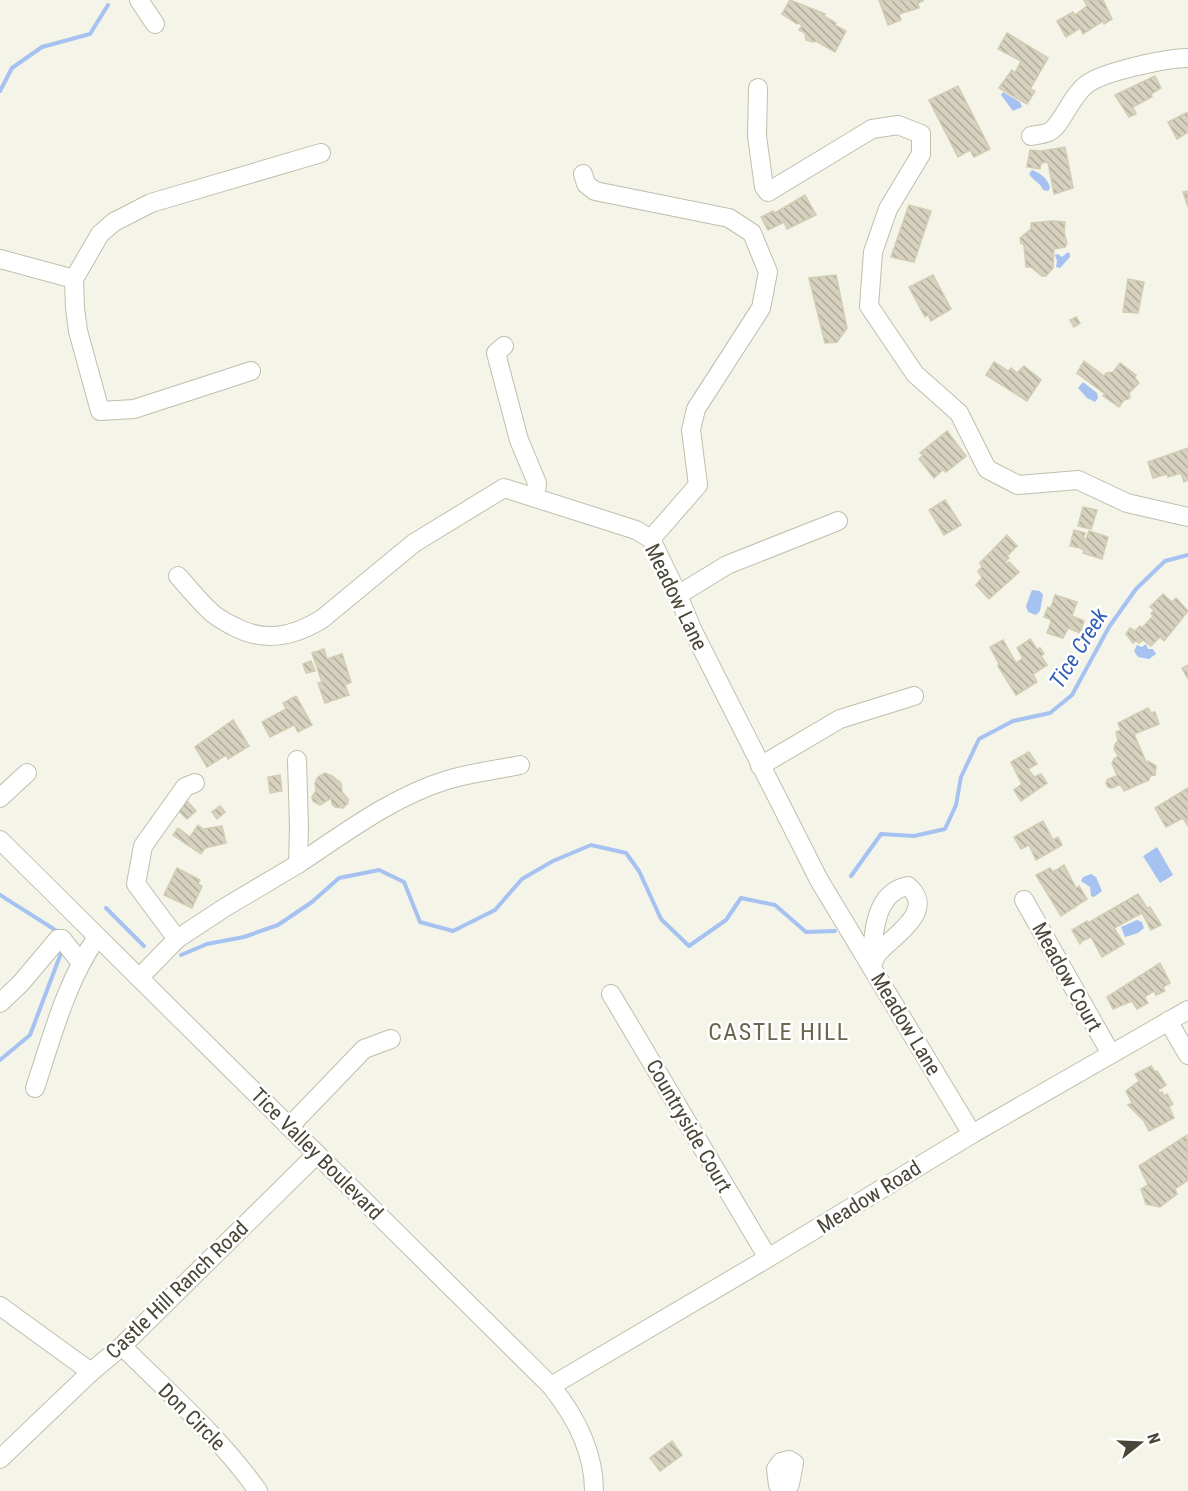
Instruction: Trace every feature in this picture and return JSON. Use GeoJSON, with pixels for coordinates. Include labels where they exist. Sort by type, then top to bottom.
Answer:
{"type":"FeatureCollection","features":[{"type":"Feature","properties":{"kind":"street"},"geometry":{"type":"LineString","coordinates":[[138,0],[155,24]]}},
{"type":"Feature","properties":{"kind":"street"},"geometry":{"type":"LineString","coordinates":[[1031,136],[1048,132],[1055,127],[1069,103],[1085,85],[1092,81],[1137,66],[1188,58]]}},
{"type":"Feature","properties":{"kind":"street"},"geometry":{"type":"LineString","coordinates":[[758,88],[757,136],[764,187],[768,192],[872,129],[898,125],[921,134],[921,154],[888,209],[873,252],[869,306],[915,374],[959,413],[987,469],[1018,485],[1078,480],[1127,503],[1188,517]]}},
{"type":"Feature","properties":{"kind":"street"},"geometry":{"type":"LineString","coordinates":[[252,371],[134,409],[100,411],[78,331],[74,279],[100,234],[121,218],[151,203],[321,153]]}},
{"type":"Feature","properties":{"kind":"street"},"geometry":{"type":"LineString","coordinates":[[583,174],[586,184],[595,191],[729,218],[752,233],[768,272],[761,308],[696,410],[691,430],[698,485],[651,539]]}},
{"type":"Feature","properties":{"kind":"street"},"geometry":{"type":"LineString","coordinates":[[0,259],[74,279]]}},
{"type":"Feature","properties":{"kind":"street"},"geometry":{"type":"LineString","coordinates":[[504,346],[496,353],[519,440],[537,483],[535,498]]}},
{"type":"Feature","properties":{"kind":"street","name":"Meadow Lane"},"geometry":{"type":"LineString","coordinates":[[178,576],[211,613],[245,633],[267,637],[290,634],[322,620],[414,543],[504,488],[636,530],[651,539],[692,629],[819,880],[972,1134]]}},
{"type":"Feature","properties":{"kind":"street"},"geometry":{"type":"LineString","coordinates":[[678,595],[727,565],[838,521]]}},
{"type":"Feature","properties":{"kind":"street"},"geometry":{"type":"LineString","coordinates":[[760,766],[840,719],[914,696]]}},
{"type":"Feature","properties":{"kind":"street"},"geometry":{"type":"LineString","coordinates":[[297,760],[298,864]]}},
{"type":"Feature","properties":{"kind":"street"},"geometry":{"type":"LineString","coordinates":[[139,978],[177,939],[401,798],[448,780],[520,765]]}},
{"type":"Feature","properties":{"kind":"street"},"geometry":{"type":"LineString","coordinates":[[0,798],[27,773]]}},
{"type":"Feature","properties":{"kind":"street"},"geometry":{"type":"LineString","coordinates":[[177,939],[136,884],[143,846],[185,787],[195,783]]}},
{"type":"Feature","properties":{"kind":"street","name":"Tice Valley Boulevard"},"geometry":{"type":"LineString","coordinates":[[0,840],[551,1386],[565,1404],[583,1436],[592,1466],[594,1491]]}},
{"type":"Feature","properties":{"kind":"street","name":"Meadow Court"},"geometry":{"type":"LineString","coordinates":[[1024,900],[1111,1054]]}},
{"type":"Feature","properties":{"kind":"street"},"geometry":{"type":"LineString","coordinates":[[35,1088],[73,980],[97,937]]}},
{"type":"Feature","properties":{"kind":"street"},"geometry":{"type":"LineString","coordinates":[[0,1003],[21,983],[58,939],[66,943],[81,963]]}},
{"type":"Feature","properties":{"kind":"street","name":"Countryside Court"},"geometry":{"type":"LineString","coordinates":[[611,993],[768,1258]]}},
{"type":"Feature","properties":{"kind":"street","name":"Meadow Road"},"geometry":{"type":"LineString","coordinates":[[551,1386],[972,1134],[1188,1010]]}},
{"type":"Feature","properties":{"kind":"street"},"geometry":{"type":"LineString","coordinates":[[1168,1021],[1188,1055]]}},
{"type":"Feature","properties":{"kind":"street"},"geometry":{"type":"LineString","coordinates":[[289,1126],[364,1049],[391,1039]]}},
{"type":"Feature","properties":{"kind":"street","name":"Castle Hill Ranch Road"},"geometry":{"type":"LineString","coordinates":[[0,1306],[91,1372],[122,1346],[317,1154]]}},
{"type":"Feature","properties":{"kind":"street","name":"Don Circle"},"geometry":{"type":"LineString","coordinates":[[122,1346],[240,1465],[258,1491]]}},
{"type":"Feature","properties":{"kind":"street"},"geometry":{"type":"LineString","coordinates":[[0,1459],[91,1372]]}},
{"type":"Feature","properties":{"kind":"water"},"geometry":{"type":"Polygon","coordinates":[[[1003,92],[1020,102],[1022,107],[1013,111],[1001,95],[1003,92]]]}},
{"type":"Feature","properties":{"kind":"water"},"geometry":{"type":"Polygon","coordinates":[[[1032,170],[1046,179],[1050,188],[1048,191],[1043,190],[1029,174],[1032,170]]]}},
{"type":"Feature","properties":{"kind":"water"},"geometry":{"type":"Polygon","coordinates":[[[1068,252],[1070,257],[1060,268],[1056,267],[1055,255],[1062,257],[1068,252]]]}},
{"type":"Feature","properties":{"kind":"water"},"geometry":{"type":"Polygon","coordinates":[[[1083,382],[1097,393],[1098,398],[1095,402],[1087,398],[1078,388],[1083,382]]]}},
{"type":"Feature","properties":{"kind":"water"},"geometry":{"type":"Polygon","coordinates":[[[1032,590],[1040,591],[1043,595],[1040,611],[1036,615],[1028,612],[1026,606],[1032,590]]]}},
{"type":"Feature","properties":{"kind":"water"},"geometry":{"type":"Polygon","coordinates":[[[1146,644],[1148,649],[1153,649],[1156,654],[1149,659],[1138,657],[1134,651],[1137,645],[1142,647],[1146,644]]]}},
{"type":"Feature","properties":{"kind":"water"},"geometry":{"type":"Polygon","coordinates":[[[1157,847],[1173,875],[1160,883],[1143,856],[1157,847]]]}},
{"type":"Feature","properties":{"kind":"water"},"geometry":{"type":"Polygon","coordinates":[[[1091,874],[1096,877],[1102,891],[1094,897],[1091,896],[1090,887],[1081,881],[1083,877],[1091,874]]]}},
{"type":"Feature","properties":{"kind":"water"},"geometry":{"type":"Polygon","coordinates":[[[1137,920],[1142,922],[1144,928],[1138,933],[1125,937],[1121,927],[1137,920]]]}},
{"type":"Feature","properties":{"kind":"building"},"geometry":{"type":"Polygon","coordinates":[[[790,0],[825,14],[824,16],[836,23],[835,25],[846,31],[835,52],[816,41],[806,40],[805,33],[799,30],[802,26],[782,14],[790,0]]]}},
{"type":"Feature","properties":{"kind":"building"},"geometry":{"type":"Polygon","coordinates":[[[879,0],[923,1],[918,3],[919,8],[899,14],[901,20],[888,25],[879,0]]]}},
{"type":"Feature","properties":{"kind":"building"},"geometry":{"type":"Polygon","coordinates":[[[1084,0],[1103,0],[1112,19],[1104,24],[1103,21],[1083,34],[1080,28],[1066,37],[1057,21],[1073,12],[1075,15],[1087,6],[1084,0]]]}},
{"type":"Feature","properties":{"kind":"building"},"geometry":{"type":"Polygon","coordinates":[[[1007,33],[1048,58],[1030,89],[1035,91],[1027,104],[999,88],[1012,70],[1015,73],[1021,61],[998,49],[1007,33]]]}},
{"type":"Feature","properties":{"kind":"building"},"geometry":{"type":"Polygon","coordinates":[[[1155,76],[1161,88],[1151,94],[1152,97],[1133,107],[1136,114],[1129,117],[1115,95],[1155,76]]]}},
{"type":"Feature","properties":{"kind":"building"},"geometry":{"type":"Polygon","coordinates":[[[958,86],[990,149],[974,157],[970,150],[958,157],[929,100],[958,86]]]}},
{"type":"Feature","properties":{"kind":"building"},"geometry":{"type":"Polygon","coordinates":[[[1188,112],[1188,132],[1177,139],[1168,122],[1188,112]]]}},
{"type":"Feature","properties":{"kind":"building"},"geometry":{"type":"Polygon","coordinates":[[[1065,147],[1073,188],[1054,194],[1048,162],[1041,163],[1040,169],[1027,167],[1030,150],[1041,151],[1065,147]]]}},
{"type":"Feature","properties":{"kind":"building"},"geometry":{"type":"Polygon","coordinates":[[[1188,191],[1188,207],[1183,192],[1188,191]]]}},
{"type":"Feature","properties":{"kind":"building"},"geometry":{"type":"Polygon","coordinates":[[[805,195],[816,215],[787,229],[784,222],[768,230],[761,217],[773,211],[775,213],[805,195]]]}},
{"type":"Feature","properties":{"kind":"building"},"geometry":{"type":"Polygon","coordinates":[[[909,205],[931,211],[914,262],[891,257],[909,205]]]}},
{"type":"Feature","properties":{"kind":"building"},"geometry":{"type":"Polygon","coordinates":[[[1065,222],[1064,233],[1067,243],[1065,247],[1054,249],[1053,268],[1046,276],[1042,276],[1031,267],[1026,267],[1024,245],[1020,238],[1031,229],[1031,223],[1065,222]]]}},
{"type":"Feature","properties":{"kind":"building"},"geometry":{"type":"Polygon","coordinates":[[[836,275],[847,328],[837,342],[825,343],[809,278],[836,275]]]}},
{"type":"Feature","properties":{"kind":"building"},"geometry":{"type":"Polygon","coordinates":[[[933,275],[951,309],[931,321],[928,315],[925,317],[909,287],[933,275]]]}},
{"type":"Feature","properties":{"kind":"building"},"geometry":{"type":"Polygon","coordinates":[[[1128,279],[1144,282],[1138,313],[1123,312],[1128,279]]]}},
{"type":"Feature","properties":{"kind":"building"},"geometry":{"type":"Polygon","coordinates":[[[1076,317],[1080,323],[1074,327],[1070,320],[1076,317]]]}},
{"type":"Feature","properties":{"kind":"building"},"geometry":{"type":"Polygon","coordinates":[[[1084,361],[1104,376],[1106,373],[1113,372],[1120,363],[1136,375],[1135,378],[1139,383],[1129,393],[1130,397],[1124,400],[1119,407],[1077,373],[1084,361]]]}},
{"type":"Feature","properties":{"kind":"building"},"geometry":{"type":"Polygon","coordinates":[[[994,362],[1008,371],[1011,368],[1017,373],[1024,366],[1041,380],[1027,401],[986,375],[994,362]]]}},
{"type":"Feature","properties":{"kind":"building"},"geometry":{"type":"Polygon","coordinates":[[[947,431],[966,456],[946,472],[943,470],[934,478],[919,459],[923,455],[920,453],[947,431]]]}},
{"type":"Feature","properties":{"kind":"building"},"geometry":{"type":"Polygon","coordinates":[[[1188,448],[1188,480],[1184,482],[1181,473],[1153,478],[1148,462],[1188,448]]]}},
{"type":"Feature","properties":{"kind":"building"},"geometry":{"type":"Polygon","coordinates":[[[945,500],[961,525],[944,535],[929,510],[945,500]]]}},
{"type":"Feature","properties":{"kind":"building"},"geometry":{"type":"Polygon","coordinates":[[[1083,507],[1097,510],[1091,529],[1078,526],[1083,507]]]}},
{"type":"Feature","properties":{"kind":"building"},"geometry":{"type":"Polygon","coordinates":[[[1074,530],[1085,533],[1083,539],[1086,539],[1089,531],[1108,537],[1102,559],[1083,553],[1084,550],[1080,548],[1070,546],[1074,530]]]}},
{"type":"Feature","properties":{"kind":"building"},"geometry":{"type":"Polygon","coordinates":[[[1007,535],[1017,546],[1007,556],[1009,558],[1005,562],[1006,564],[1009,562],[1019,572],[989,599],[976,585],[982,578],[978,571],[982,567],[980,563],[1007,535]]]}},
{"type":"Feature","properties":{"kind":"building"},"geometry":{"type":"Polygon","coordinates":[[[1163,594],[1172,602],[1176,598],[1188,611],[1164,641],[1160,637],[1151,646],[1143,640],[1133,643],[1126,634],[1130,628],[1135,631],[1140,626],[1142,628],[1153,616],[1151,614],[1154,610],[1150,607],[1163,594]]]}},
{"type":"Feature","properties":{"kind":"building"},"geometry":{"type":"Polygon","coordinates":[[[1055,595],[1077,602],[1072,616],[1084,621],[1080,633],[1068,628],[1063,638],[1047,633],[1051,622],[1050,619],[1044,617],[1048,607],[1051,608],[1055,595]]]}},
{"type":"Feature","properties":{"kind":"building"},"geometry":{"type":"Polygon","coordinates":[[[1030,639],[1044,654],[1041,656],[1047,665],[1033,674],[1037,682],[1016,695],[998,666],[990,647],[1003,640],[1016,663],[1023,658],[1017,648],[1030,639]]]}},
{"type":"Feature","properties":{"kind":"building"},"geometry":{"type":"Polygon","coordinates":[[[324,649],[327,659],[342,654],[351,682],[345,685],[349,695],[325,703],[318,683],[322,682],[312,653],[324,649]]]}},
{"type":"Feature","properties":{"kind":"building"},"geometry":{"type":"Polygon","coordinates":[[[311,661],[315,671],[306,673],[303,664],[311,661]]]}},
{"type":"Feature","properties":{"kind":"building"},"geometry":{"type":"Polygon","coordinates":[[[1188,665],[1188,679],[1182,668],[1188,665]]]}},
{"type":"Feature","properties":{"kind":"building"},"geometry":{"type":"Polygon","coordinates":[[[296,696],[312,725],[298,732],[294,725],[270,737],[262,722],[286,709],[283,703],[296,696]]]}},
{"type":"Feature","properties":{"kind":"building"},"geometry":{"type":"Polygon","coordinates":[[[1148,708],[1151,713],[1155,712],[1159,724],[1134,734],[1146,762],[1156,766],[1155,775],[1124,791],[1120,784],[1112,788],[1108,787],[1106,783],[1108,779],[1117,776],[1112,763],[1118,756],[1114,749],[1118,741],[1116,732],[1121,730],[1118,723],[1148,708]]]}},
{"type":"Feature","properties":{"kind":"building"},"geometry":{"type":"Polygon","coordinates":[[[233,720],[249,746],[228,759],[226,755],[207,767],[195,747],[233,720]]]}},
{"type":"Feature","properties":{"kind":"building"},"geometry":{"type":"Polygon","coordinates":[[[1029,752],[1037,764],[1028,769],[1034,777],[1041,774],[1047,783],[1021,801],[1014,790],[1022,784],[1011,762],[1029,752]]]}},
{"type":"Feature","properties":{"kind":"building"},"geometry":{"type":"Polygon","coordinates":[[[325,773],[341,783],[342,792],[348,799],[348,803],[343,808],[335,807],[331,798],[320,805],[313,801],[312,797],[316,791],[315,783],[318,777],[325,773]]]}},
{"type":"Feature","properties":{"kind":"building"},"geometry":{"type":"Polygon","coordinates":[[[280,775],[282,791],[270,793],[268,777],[280,775]]]}},
{"type":"Feature","properties":{"kind":"building"},"geometry":{"type":"Polygon","coordinates":[[[1188,788],[1188,826],[1183,818],[1166,827],[1155,808],[1188,788]]]}},
{"type":"Feature","properties":{"kind":"building"},"geometry":{"type":"Polygon","coordinates":[[[187,801],[196,811],[187,819],[178,810],[187,801]]]}},
{"type":"Feature","properties":{"kind":"building"},"geometry":{"type":"Polygon","coordinates":[[[220,806],[225,812],[217,819],[212,812],[220,806]]]}},
{"type":"Feature","properties":{"kind":"building"},"geometry":{"type":"Polygon","coordinates":[[[1043,821],[1053,840],[1058,837],[1062,845],[1036,860],[1029,845],[1021,849],[1014,837],[1043,821]]]}},
{"type":"Feature","properties":{"kind":"building"},"geometry":{"type":"Polygon","coordinates":[[[198,825],[203,829],[222,826],[226,843],[205,848],[201,854],[173,835],[178,828],[190,837],[198,825]]]}},
{"type":"Feature","properties":{"kind":"building"},"geometry":{"type":"Polygon","coordinates":[[[1064,865],[1076,888],[1079,886],[1087,899],[1061,916],[1036,875],[1050,868],[1053,872],[1064,865]]]}},
{"type":"Feature","properties":{"kind":"building"},"geometry":{"type":"Polygon","coordinates":[[[177,868],[200,880],[198,884],[202,886],[192,908],[164,895],[177,868]]]}},
{"type":"Feature","properties":{"kind":"building"},"geometry":{"type":"Polygon","coordinates":[[[1138,894],[1147,908],[1150,907],[1161,925],[1151,930],[1142,913],[1114,928],[1124,944],[1102,957],[1091,937],[1080,944],[1072,930],[1138,894]]]}},
{"type":"Feature","properties":{"kind":"building"},"geometry":{"type":"Polygon","coordinates":[[[1160,963],[1170,983],[1163,987],[1165,991],[1156,995],[1154,991],[1144,997],[1148,1003],[1137,1009],[1132,1001],[1113,1009],[1107,997],[1160,963]]]}},
{"type":"Feature","properties":{"kind":"building"},"geometry":{"type":"Polygon","coordinates":[[[1151,1066],[1166,1085],[1158,1090],[1164,1096],[1167,1094],[1173,1104],[1169,1107],[1174,1118],[1149,1131],[1144,1121],[1128,1105],[1132,1103],[1126,1091],[1139,1081],[1135,1074],[1151,1066]]]}},
{"type":"Feature","properties":{"kind":"building"},"geometry":{"type":"Polygon","coordinates":[[[1187,1135],[1188,1180],[1175,1189],[1177,1194],[1160,1207],[1146,1204],[1141,1189],[1148,1185],[1139,1166],[1187,1135]]]}},
{"type":"Feature","properties":{"kind":"building"},"geometry":{"type":"Polygon","coordinates":[[[672,1441],[682,1455],[660,1471],[650,1458],[672,1441]]]}},
{"type":"Feature","properties":{"kind":"waterway","name":"Tice Creek"},"geometry":{"type":"LineString","coordinates":[[0,91],[12,68],[42,47],[90,34],[108,5]]}},
{"type":"Feature","properties":{"kind":"waterway","name":"Tice Creek"},"geometry":{"type":"LineString","coordinates":[[851,876],[881,834],[914,836],[945,829],[956,805],[961,777],[979,739],[1013,721],[1050,713],[1072,695],[1109,627],[1136,589],[1165,561],[1188,555]]}},
{"type":"Feature","properties":{"kind":"waterway","name":"Tice Creek"},"geometry":{"type":"LineString","coordinates":[[181,955],[207,944],[244,937],[278,925],[312,902],[339,878],[379,870],[404,882],[420,922],[453,931],[495,910],[522,879],[553,861],[591,845],[626,853],[639,871],[661,919],[689,946],[726,920],[741,898],[775,905],[806,932],[835,931]]}},
{"type":"Feature","properties":{"kind":"waterway","name":"Tice Creek"},"geometry":{"type":"LineString","coordinates":[[0,895],[60,933]]}},
{"type":"Feature","properties":{"kind":"waterway","name":"Tice Creek"},"geometry":{"type":"LineString","coordinates":[[106,908],[144,946]]}},
{"type":"Feature","properties":{"kind":"waterway"},"geometry":{"type":"LineString","coordinates":[[0,1060],[30,1035],[63,948]]}},
{"type":"Feature","properties":{"kind":"district","name":"CASTLE HILL"},"geometry":{"type":"Point","coordinates":[779,1032]}}]}
